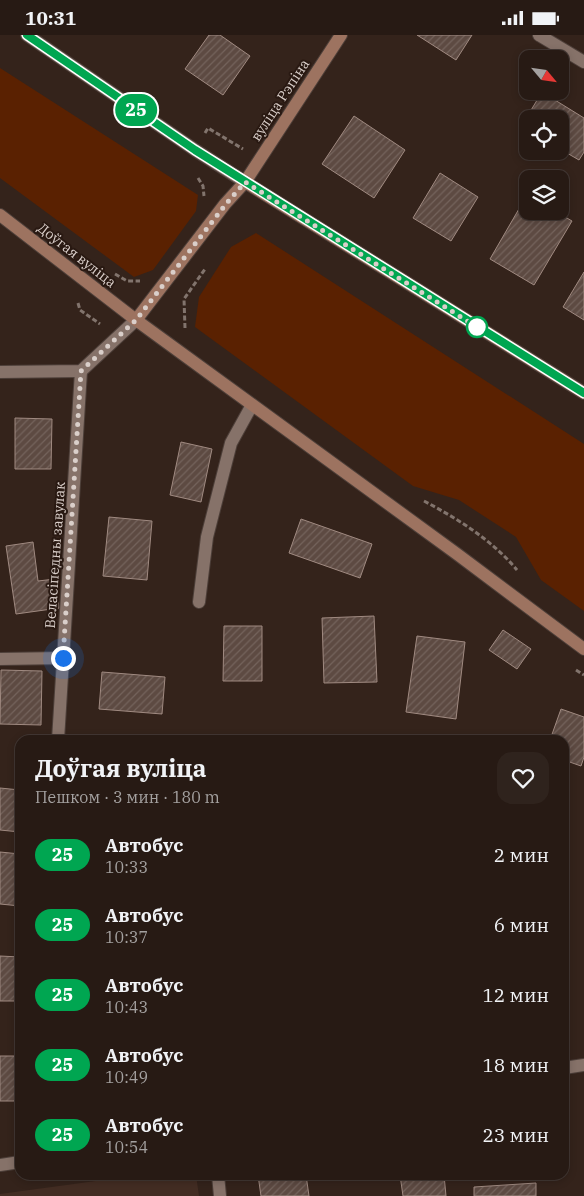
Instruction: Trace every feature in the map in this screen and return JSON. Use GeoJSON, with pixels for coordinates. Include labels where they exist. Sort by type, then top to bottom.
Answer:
{"type":"FeatureCollection","features":[{"type":"Feature","properties":{"kind":"street"},"geometry":{"type":"LineString","coordinates":[[27,35],[195,150],[584,393]]}},
{"type":"Feature","properties":{"kind":"street","name":"вуліца Рэпіна"},"geometry":{"type":"LineString","coordinates":[[245,182],[341,35]]}},
{"type":"Feature","properties":{"kind":"street"},"geometry":{"type":"LineString","coordinates":[[539,35],[584,62]]}},
{"type":"Feature","properties":{"kind":"street"},"geometry":{"type":"LineString","coordinates":[[0,372],[81,371],[136,320],[245,182]]}},
{"type":"Feature","properties":{"kind":"street","name":"Доўгая вуліца"},"geometry":{"type":"LineString","coordinates":[[0,215],[136,320],[584,649]]}},
{"type":"Feature","properties":{"kind":"street","name":"Веласіпедны завулак"},"geometry":{"type":"LineString","coordinates":[[58,735],[81,371]]}},
{"type":"Feature","properties":{"kind":"street"},"geometry":{"type":"LineString","coordinates":[[199,602],[207,537],[231,443],[252,405]]}},
{"type":"Feature","properties":{"kind":"street"},"geometry":{"type":"LineString","coordinates":[[0,659],[63,658]]}},
{"type":"Feature","properties":{"kind":"street"},"geometry":{"type":"LineString","coordinates":[[569,1068],[584,1065]]}},
{"type":"Feature","properties":{"kind":"street"},"geometry":{"type":"LineString","coordinates":[[0,1165],[15,1163]]}},
{"type":"Feature","properties":{"kind":"street"},"geometry":{"type":"LineString","coordinates":[[218,1180],[220,1196]]}},
{"type":"Feature","properties":{"kind":"path"},"geometry":{"type":"LineString","coordinates":[[205,200],[203,186],[194,173],[186,166],[208,128],[260,159]]}},
{"type":"Feature","properties":{"kind":"path"},"geometry":{"type":"LineString","coordinates":[[192,333],[184,327],[184,299],[206,268]]}},
{"type":"Feature","properties":{"kind":"path"},"geometry":{"type":"LineString","coordinates":[[113,273],[127,281],[142,281]]}},
{"type":"Feature","properties":{"kind":"path"},"geometry":{"type":"LineString","coordinates":[[80,276],[72,289],[80,310],[117,336]]}},
{"type":"Feature","properties":{"kind":"path"},"geometry":{"type":"LineString","coordinates":[[418,497],[447,513],[490,543],[503,553],[520,574]]}},
{"type":"Feature","properties":{"kind":"path"},"geometry":{"type":"LineString","coordinates":[[576,669],[584,675]]}},
{"type":"Feature","properties":{"kind":"shaded area"},"geometry":{"type":"Polygon","coordinates":[[[0,68],[198,195],[196,211],[153,270],[134,277],[0,178],[0,68]]]}},
{"type":"Feature","properties":{"kind":"shaded area"},"geometry":{"type":"Polygon","coordinates":[[[256,233],[584,444],[584,611],[541,580],[516,537],[459,500],[413,486],[195,327],[199,297],[231,247],[256,233]]]}},
{"type":"Feature","properties":{"kind":"shaded area"},"geometry":{"type":"Polygon","coordinates":[[[103,1180],[197,1180],[199,1196],[0,1196],[0,1194],[103,1180]]]}},
{"type":"Feature","properties":{"kind":"building"},"geometry":{"type":"Polygon","coordinates":[[[209,35],[220,35],[250,56],[223,95],[185,69],[209,35]]]}},
{"type":"Feature","properties":{"kind":"building"},"geometry":{"type":"Polygon","coordinates":[[[417,35],[472,35],[456,60],[417,35]]]}},
{"type":"Feature","properties":{"kind":"building"},"geometry":{"type":"Polygon","coordinates":[[[537,100],[555,100],[584,118],[584,152],[579,160],[569,154],[569,110],[531,110],[537,100]]]}},
{"type":"Feature","properties":{"kind":"building"},"geometry":{"type":"Polygon","coordinates":[[[354,116],[405,150],[374,198],[322,164],[354,116]]]}},
{"type":"Feature","properties":{"kind":"building"},"geometry":{"type":"Polygon","coordinates":[[[440,173],[478,197],[451,241],[413,218],[440,173]]]}},
{"type":"Feature","properties":{"kind":"building"},"geometry":{"type":"Polygon","coordinates":[[[519,209],[519,220],[569,219],[572,221],[534,285],[490,259],[519,209]]]}},
{"type":"Feature","properties":{"kind":"building"},"geometry":{"type":"Polygon","coordinates":[[[584,272],[584,320],[563,307],[584,272]]]}},
{"type":"Feature","properties":{"kind":"building"},"geometry":{"type":"Polygon","coordinates":[[[15,418],[52,419],[51,469],[15,469],[15,418]]]}},
{"type":"Feature","properties":{"kind":"building"},"geometry":{"type":"Polygon","coordinates":[[[181,442],[212,449],[201,502],[170,495],[181,442]]]}},
{"type":"Feature","properties":{"kind":"building"},"geometry":{"type":"Polygon","coordinates":[[[109,517],[152,521],[147,580],[103,576],[109,517]]]}},
{"type":"Feature","properties":{"kind":"building"},"geometry":{"type":"Polygon","coordinates":[[[301,519],[372,544],[360,578],[289,553],[301,519]]]}},
{"type":"Feature","properties":{"kind":"building"},"geometry":{"type":"Polygon","coordinates":[[[33,542],[38,581],[55,579],[59,608],[16,614],[6,546],[33,542]]]}},
{"type":"Feature","properties":{"kind":"building"},"geometry":{"type":"Polygon","coordinates":[[[374,616],[377,682],[324,683],[322,618],[374,616]]]}},
{"type":"Feature","properties":{"kind":"building"},"geometry":{"type":"Polygon","coordinates":[[[224,626],[262,626],[262,681],[223,681],[224,626]]]}},
{"type":"Feature","properties":{"kind":"building"},"geometry":{"type":"Polygon","coordinates":[[[503,630],[531,649],[517,669],[489,650],[503,630]]]}},
{"type":"Feature","properties":{"kind":"building"},"geometry":{"type":"Polygon","coordinates":[[[417,636],[465,642],[456,719],[406,712],[417,636]]]}},
{"type":"Feature","properties":{"kind":"building"},"geometry":{"type":"Polygon","coordinates":[[[1,670],[42,671],[41,725],[0,724],[1,670]]]}},
{"type":"Feature","properties":{"kind":"building"},"geometry":{"type":"Polygon","coordinates":[[[102,672],[165,677],[162,714],[99,709],[102,672]]]}},
{"type":"Feature","properties":{"kind":"building"},"geometry":{"type":"Polygon","coordinates":[[[561,709],[584,717],[584,757],[581,766],[569,762],[569,735],[552,735],[561,709]]]}},
{"type":"Feature","properties":{"kind":"building"},"geometry":{"type":"Polygon","coordinates":[[[0,788],[15,790],[15,832],[0,830],[0,788]]]}},
{"type":"Feature","properties":{"kind":"building"},"geometry":{"type":"Polygon","coordinates":[[[0,852],[15,854],[15,906],[0,904],[0,852]]]}},
{"type":"Feature","properties":{"kind":"building"},"geometry":{"type":"Polygon","coordinates":[[[0,956],[15,957],[15,1001],[0,1001],[0,956]]]}},
{"type":"Feature","properties":{"kind":"building"},"geometry":{"type":"Polygon","coordinates":[[[0,1056],[15,1056],[15,1101],[0,1101],[0,1056]]]}},
{"type":"Feature","properties":{"kind":"building"},"geometry":{"type":"Polygon","coordinates":[[[259,1180],[307,1180],[309,1196],[261,1196],[259,1180]]]}},
{"type":"Feature","properties":{"kind":"building"},"geometry":{"type":"Polygon","coordinates":[[[401,1180],[444,1180],[446,1196],[403,1196],[401,1180]]]}},
{"type":"Feature","properties":{"kind":"building"},"geometry":{"type":"Polygon","coordinates":[[[536,1183],[536,1196],[474,1196],[474,1187],[536,1183]]]}},
{"type":"Feature","properties":{"kind":"bus line","name":"25"},"geometry":{"type":"LineString","coordinates":[[27,35],[195,150],[584,393]]}},
{"type":"Feature","properties":{"kind":"route"},"geometry":{"type":"LineString","coordinates":[[63,658],[81,371],[136,320],[245,182],[477,327]]}}]}
